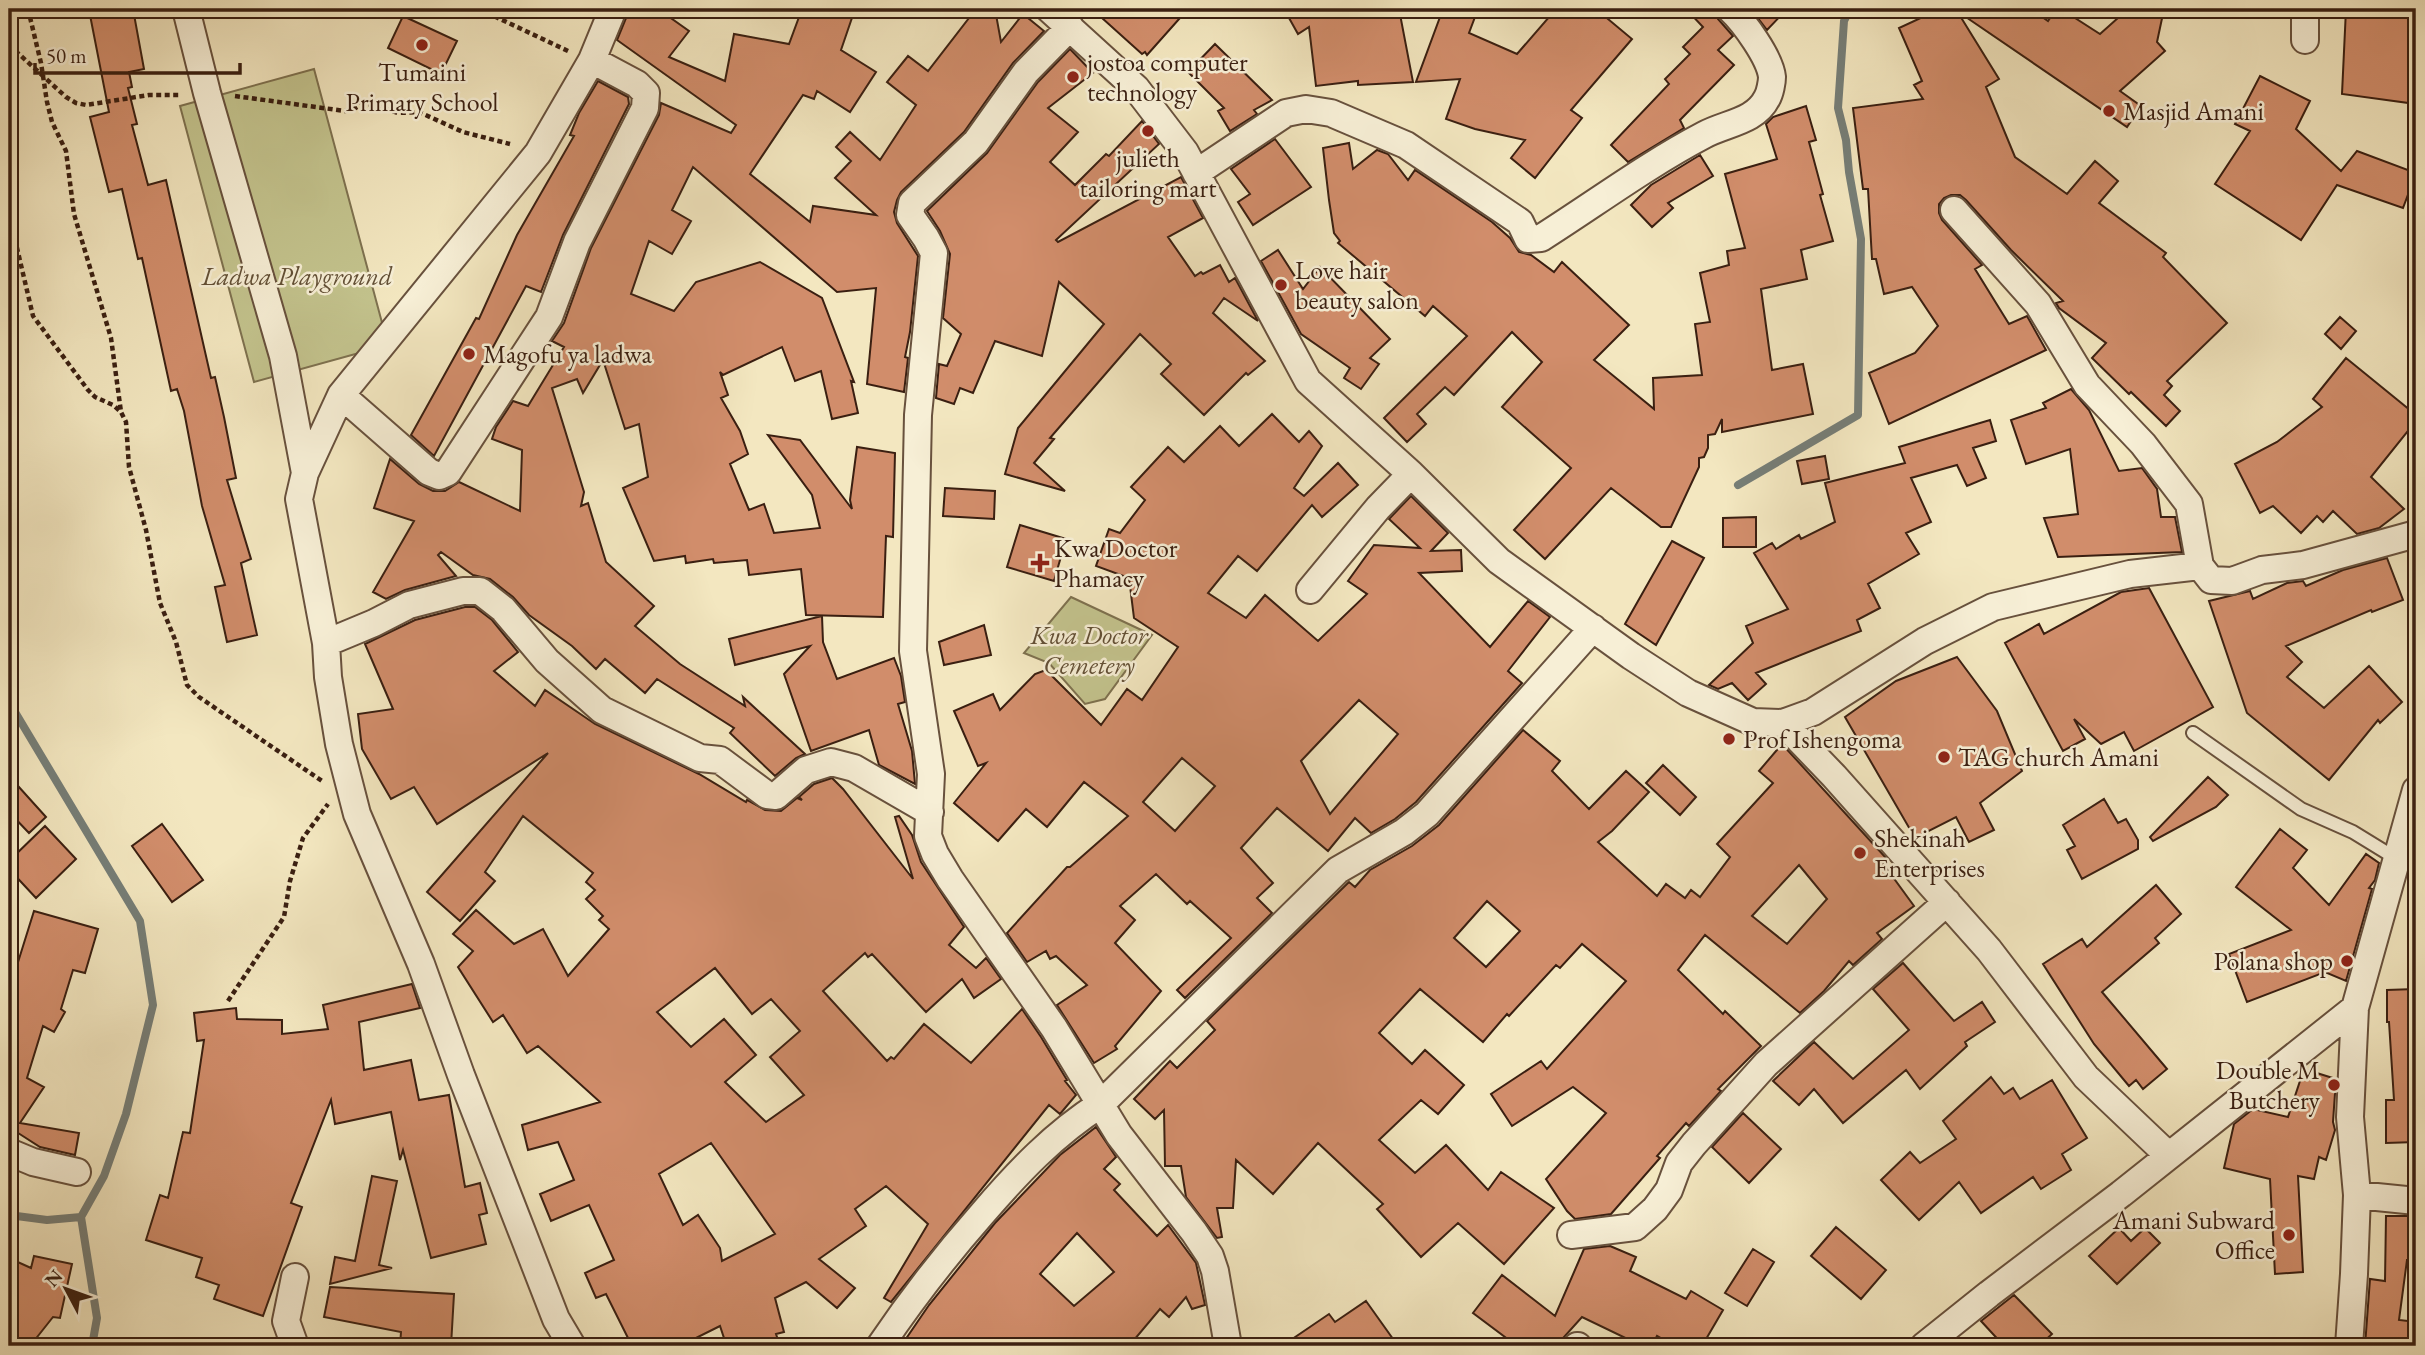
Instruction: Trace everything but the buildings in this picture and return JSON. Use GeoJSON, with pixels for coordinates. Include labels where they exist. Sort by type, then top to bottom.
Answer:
{"type":"FeatureCollection","features":[{"type":"Feature","properties":{"kind":"street"},"geometry":{"type":"LineString","coordinates":[[187,9],[207,93],[283,356],[305,473]]}},
{"type":"Feature","properties":{"kind":"street"},"geometry":{"type":"LineString","coordinates":[[572,1346],[556,1319],[421,964],[356,814],[337,731],[328,677],[326,643],[299,499],[305,473],[341,395],[538,153],[592,60],[613,9]]}},
{"type":"Feature","properties":{"kind":"street"},"geometry":{"type":"LineString","coordinates":[[1049,9],[1136,88],[1185,152],[1308,381],[1411,474],[1499,561],[1688,694],[1753,722],[1783,723],[1813,712],[1925,642],[1993,607],[2130,574],[2200,566]]}},
{"type":"Feature","properties":{"kind":"street"},"geometry":{"type":"LineString","coordinates":[[1196,173],[1286,113],[1306,109],[1331,113],[1406,145],[1520,222],[1528,239],[1541,238],[1639,172],[1707,133],[1738,123],[1759,110],[1768,97],[1772,77],[1763,54],[1730,9]]}},
{"type":"Feature","properties":{"kind":"street"},"geometry":{"type":"LineString","coordinates":[[2305,9],[2305,40]]}},
{"type":"Feature","properties":{"kind":"street"},"geometry":{"type":"LineString","coordinates":[[1070,27],[1026,72],[976,142],[912,203],[910,215],[933,253],[918,415],[917,521],[912,616],[913,651],[931,774],[928,835],[935,854],[950,878],[1054,1028],[1119,1135],[1210,1256],[1228,1346]]}},
{"type":"Feature","properties":{"kind":"street"},"geometry":{"type":"LineString","coordinates":[[341,395],[429,472],[439,476],[448,472],[549,317],[577,242],[645,108],[646,93],[637,84],[592,60]]}},
{"type":"Feature","properties":{"kind":"street"},"geometry":{"type":"LineString","coordinates":[[1954,211],[2038,304],[2087,385],[2143,444],[2189,504],[2200,566],[2211,580],[2232,581],[2262,570],[2303,565],[2416,534]]}},
{"type":"Feature","properties":{"kind":"street"},"geometry":{"type":"LineString","coordinates":[[1310,590],[1378,508],[1411,474]]}},
{"type":"Feature","properties":{"kind":"street"},"geometry":{"type":"LineString","coordinates":[[326,643],[409,605],[463,591],[480,591],[503,609],[547,661],[602,710],[701,758],[720,760],[730,765],[767,794],[776,796],[806,770],[831,762],[854,768],[930,812]]}},
{"type":"Feature","properties":{"kind":"street"},"geometry":{"type":"LineString","coordinates":[[880,1346],[947,1254],[1026,1163],[1072,1122],[1101,1104],[1338,870],[1404,832],[1427,814],[1593,628]]}},
{"type":"Feature","properties":{"kind":"street"},"geometry":{"type":"LineString","coordinates":[[1783,723],[1834,776],[1989,950],[2086,1077],[2168,1155]]}},
{"type":"Feature","properties":{"kind":"street"},"geometry":{"type":"LineString","coordinates":[[2349,1346],[2357,1195],[2350,1117],[2355,1008],[2416,790]]}},
{"type":"Feature","properties":{"kind":"street"},"geometry":{"type":"LineString","coordinates":[[1571,1235],[1635,1227],[1655,1209],[1669,1190],[1679,1163],[1694,1143],[1766,1063],[1947,902]]}},
{"type":"Feature","properties":{"kind":"street"},"geometry":{"type":"LineString","coordinates":[[1924,1346],[2355,1008]]}},
{"type":"Feature","properties":{"kind":"street"},"geometry":{"type":"LineString","coordinates":[[9,1152],[33,1163],[77,1172]]}},
{"type":"Feature","properties":{"kind":"street"},"geometry":{"type":"LineString","coordinates":[[2357,1195],[2416,1201]]}},
{"type":"Feature","properties":{"kind":"street"},"geometry":{"type":"LineString","coordinates":[[295,1278],[286,1321],[295,1346]]}},
{"type":"Feature","properties":{"kind":"lane"},"geometry":{"type":"LineString","coordinates":[[2193,733],[2301,809],[2353,832],[2397,859]]}},
{"type":"Feature","properties":{"kind":"path"},"geometry":{"type":"LineString","coordinates":[[28,9],[52,122],[66,152],[74,214],[111,338],[121,412],[126,422],[129,467],[146,530],[160,603],[176,642],[187,685],[199,697],[325,784]]}},
{"type":"Feature","properties":{"kind":"path"},"geometry":{"type":"LineString","coordinates":[[479,9],[551,45],[592,60]]}},
{"type":"Feature","properties":{"kind":"path"},"geometry":{"type":"LineString","coordinates":[[9,45],[76,103],[149,95],[207,93],[345,111],[362,104],[398,113],[419,112],[463,132],[538,153]]}},
{"type":"Feature","properties":{"kind":"path"},"geometry":{"type":"LineString","coordinates":[[9,214],[33,316],[88,390],[121,412]]}},
{"type":"Feature","properties":{"kind":"path"},"geometry":{"type":"LineString","coordinates":[[228,1001],[284,917],[290,881],[303,838],[336,791],[356,814]]}},
{"type":"Feature","properties":{"kind":"green space","name":"Ladwa Playground"},"geometry":{"type":"Polygon","coordinates":[[[314,69],[388,345],[254,382],[180,106],[314,69]]]}},
{"type":"Feature","properties":{"kind":"green space","name":"Kwa Doctor Cemetery"},"geometry":{"type":"Polygon","coordinates":[[[1071,597],[1152,635],[1105,699],[1085,704],[1049,663],[1024,653],[1071,597]]]}},
{"type":"Feature","properties":{"kind":"waterway"},"geometry":{"type":"LineString","coordinates":[[1738,485],[1858,415],[1861,239],[1846,140],[1838,108],[1844,21],[1850,9]]}},
{"type":"Feature","properties":{"kind":"waterway"},"geometry":{"type":"LineString","coordinates":[[9,702],[140,921],[153,1005],[126,1114],[104,1176],[81,1217],[47,1220],[9,1215]]}},
{"type":"Feature","properties":{"kind":"waterway"},"geometry":{"type":"LineString","coordinates":[[81,1217],[97,1318],[92,1346]]}},
{"type":"Feature","properties":{"kind":"place","name":"Tumaini Primary School"},"geometry":{"type":"Point","coordinates":[422,45]}},
{"type":"Feature","properties":{"kind":"place","name":"jostoa computer technology"},"geometry":{"type":"Point","coordinates":[1073,77]}},
{"type":"Feature","properties":{"kind":"place","name":"Masjid Amani"},"geometry":{"type":"Point","coordinates":[2109,111]}},
{"type":"Feature","properties":{"kind":"place","name":"julieth tailoring mart"},"geometry":{"type":"Point","coordinates":[1148,131]}},
{"type":"Feature","properties":{"kind":"place","name":"Love hair beauty salon"},"geometry":{"type":"Point","coordinates":[1281,285]}},
{"type":"Feature","properties":{"kind":"place","name":"Magofu ya ladwa"},"geometry":{"type":"Point","coordinates":[469,354]}},
{"type":"Feature","properties":{"kind":"place","name":"Kwa Doctor Phamacy"},"geometry":{"type":"Point","coordinates":[1040,563]}},
{"type":"Feature","properties":{"kind":"place","name":"Prof Ishengoma"},"geometry":{"type":"Point","coordinates":[1729,739]}},
{"type":"Feature","properties":{"kind":"place","name":"TAG church Amani"},"geometry":{"type":"Point","coordinates":[1944,757]}},
{"type":"Feature","properties":{"kind":"place","name":"Shekinah Enterprises"},"geometry":{"type":"Point","coordinates":[1860,853]}},
{"type":"Feature","properties":{"kind":"place","name":"Polana shop"},"geometry":{"type":"Point","coordinates":[2347,961]}},
{"type":"Feature","properties":{"kind":"place","name":"Double M Butchery"},"geometry":{"type":"Point","coordinates":[2334,1085]}},
{"type":"Feature","properties":{"kind":"place","name":"Amani Subward Office"},"geometry":{"type":"Point","coordinates":[2289,1235]}}]}
